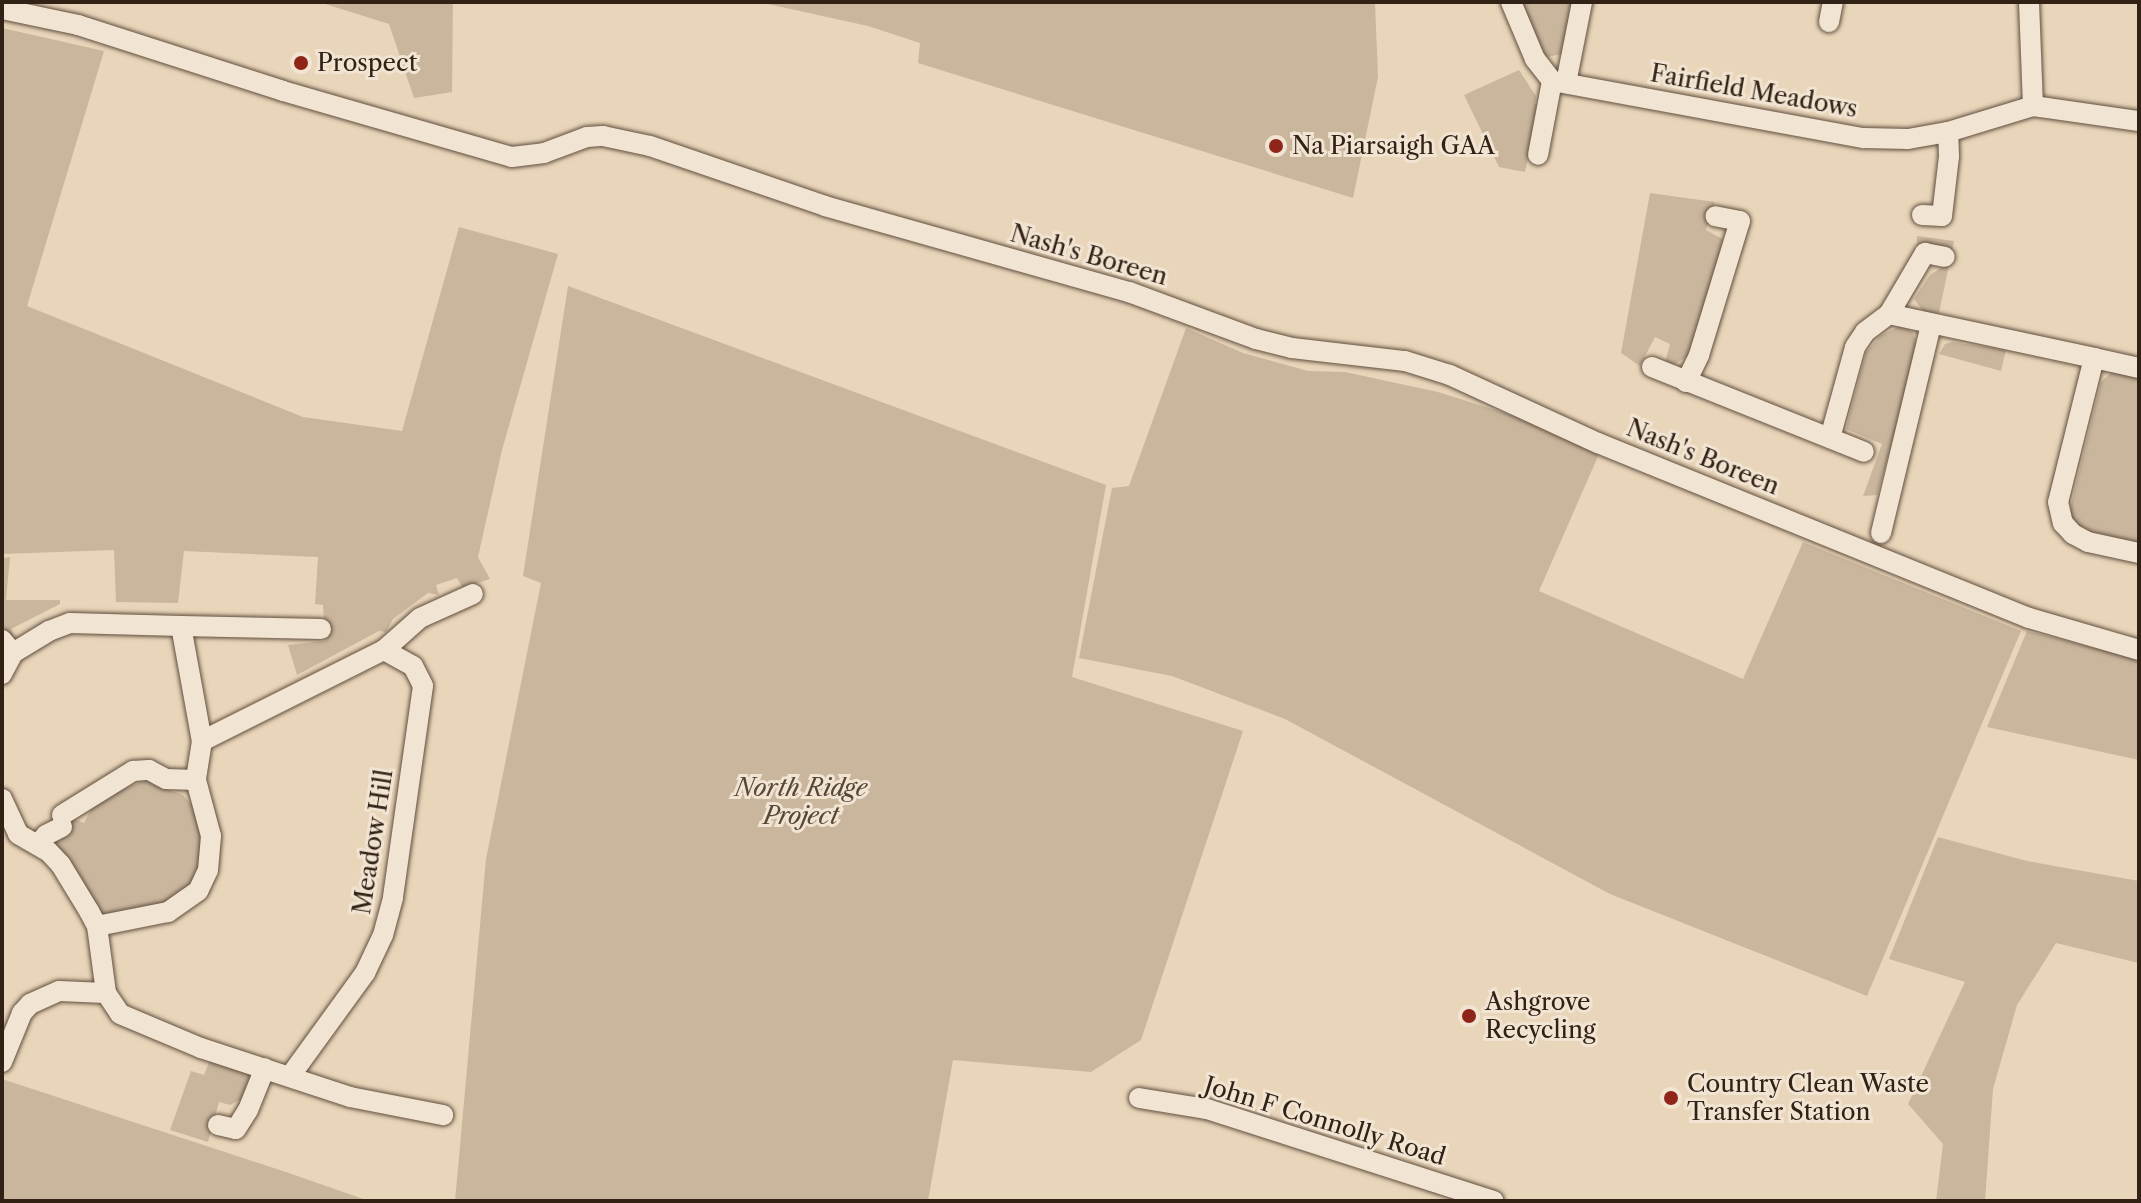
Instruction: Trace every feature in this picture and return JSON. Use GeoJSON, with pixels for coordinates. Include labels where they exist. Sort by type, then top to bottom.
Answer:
{"type":"FeatureCollection","features":[{"type":"Feature","properties":{"kind":"street"},"geometry":{"type":"LineString","coordinates":[[1511,2],[1535,59],[1559,82]]}},
{"type":"Feature","properties":{"kind":"street"},"geometry":{"type":"LineString","coordinates":[[1538,155],[1582,2]]}},
{"type":"Feature","properties":{"kind":"street"},"geometry":{"type":"LineString","coordinates":[[2029,2],[2033,106]]}},
{"type":"Feature","properties":{"kind":"street","name":"Nash's Boreen"},"geometry":{"type":"LineString","coordinates":[[2,9],[78,25],[270,87],[512,157],[544,153],[587,137],[603,136],[650,146],[825,206],[1129,292],[1256,339],[1292,348],[1405,361],[1465,381],[1598,443],[2029,618],[2139,650]]}},
{"type":"Feature","properties":{"kind":"street","name":"Fairfield Meadows"},"geometry":{"type":"LineString","coordinates":[[1559,82],[1864,138],[1908,139],[1948,132],[2033,106],[2139,121]]}},
{"type":"Feature","properties":{"kind":"street"},"geometry":{"type":"LineString","coordinates":[[1922,215],[1942,216],[1949,156],[1948,132]]}},
{"type":"Feature","properties":{"kind":"street"},"geometry":{"type":"LineString","coordinates":[[1686,382],[1699,355],[1740,221],[1715,216]]}},
{"type":"Feature","properties":{"kind":"street"},"geometry":{"type":"LineString","coordinates":[[1830,438],[1855,347],[1865,332],[1889,314],[1925,253],[1945,257]]}},
{"type":"Feature","properties":{"kind":"street"},"geometry":{"type":"LineString","coordinates":[[1889,314],[2139,368]]}},
{"type":"Feature","properties":{"kind":"street"},"geometry":{"type":"LineString","coordinates":[[1881,533],[1931,325]]}},
{"type":"Feature","properties":{"kind":"street"},"geometry":{"type":"LineString","coordinates":[[2094,358],[2058,502],[2059,512],[2067,530],[2078,537],[2139,553]]}},
{"type":"Feature","properties":{"kind":"street"},"geometry":{"type":"LineString","coordinates":[[1652,367],[1864,452]]}},
{"type":"Feature","properties":{"kind":"street"},"geometry":{"type":"LineString","coordinates":[[202,741],[384,650],[420,618],[473,594]]}},
{"type":"Feature","properties":{"kind":"street"},"geometry":{"type":"LineString","coordinates":[[2,674],[7,646],[70,623],[321,629]]}},
{"type":"Feature","properties":{"kind":"street"},"geometry":{"type":"LineString","coordinates":[[97,926],[168,912],[198,891],[208,870],[212,849],[196,780],[202,741],[181,626]]}},
{"type":"Feature","properties":{"kind":"street","name":"Meadow Hill"},"geometry":{"type":"LineString","coordinates":[[291,1075],[365,973],[383,935],[393,898],[423,686],[413,666],[384,650]]}},
{"type":"Feature","properties":{"kind":"street"},"geometry":{"type":"LineString","coordinates":[[38,844],[62,821],[133,771],[149,770],[166,779],[196,780]]}},
{"type":"Feature","properties":{"kind":"street"},"geometry":{"type":"LineString","coordinates":[[2,799],[10,838],[38,844],[61,865],[97,926],[106,993],[120,1014],[201,1048],[291,1075],[358,1100],[443,1115]]}},
{"type":"Feature","properties":{"kind":"street"},"geometry":{"type":"LineString","coordinates":[[2,1062],[22,1013],[30,1004],[59,991],[106,993]]}},
{"type":"Feature","properties":{"kind":"street"},"geometry":{"type":"LineString","coordinates":[[218,1125],[236,1129],[248,1110],[265,1068]]}},
{"type":"Feature","properties":{"kind":"street","name":"John F Connolly Road"},"geometry":{"type":"LineString","coordinates":[[1139,1098],[1207,1109],[1494,1201]]}},
{"type":"Feature","properties":{"kind":"green space"},"geometry":{"type":"Polygon","coordinates":[[[319,2],[453,2],[452,92],[414,98],[389,24],[319,2]]]}},
{"type":"Feature","properties":{"kind":"green space","name":"Na Piarsaigh GAA"},"geometry":{"type":"Polygon","coordinates":[[[759,2],[1375,2],[1378,77],[1353,198],[918,63],[920,43],[868,26],[759,2]]]}},
{"type":"Feature","properties":{"kind":"green space"},"geometry":{"type":"Polygon","coordinates":[[[1520,2],[1574,2],[1562,54],[1547,57],[1541,52],[1520,2]]]}},
{"type":"Feature","properties":{"kind":"green space"},"geometry":{"type":"Polygon","coordinates":[[[2,28],[104,51],[27,306],[303,417],[402,431],[459,227],[558,254],[502,450],[478,557],[490,579],[463,588],[457,578],[436,585],[439,595],[428,593],[393,619],[386,632],[379,631],[297,675],[288,645],[325,641],[323,605],[315,604],[318,557],[184,551],[178,603],[116,602],[114,550],[2,554],[2,28]]]}},
{"type":"Feature","properties":{"kind":"green space"},"geometry":{"type":"Polygon","coordinates":[[[1519,70],[1536,96],[1535,104],[1539,104],[1525,172],[1499,167],[1464,95],[1519,70]]]}},
{"type":"Feature","properties":{"kind":"green space"},"geometry":{"type":"Polygon","coordinates":[[[1650,193],[1715,202],[1706,230],[1724,240],[1691,354],[1675,364],[1665,362],[1670,344],[1655,337],[1640,366],[1621,353],[1650,193]]]}},
{"type":"Feature","properties":{"kind":"green space"},"geometry":{"type":"Polygon","coordinates":[[[1917,236],[1954,241],[1939,313],[1926,315],[1914,299],[1930,275],[1941,268],[1946,254],[1917,245],[1917,236]]]}},
{"type":"Feature","properties":{"kind":"green space","name":"North Ridge Project"},"geometry":{"type":"Polygon","coordinates":[[[568,286],[1106,485],[1072,677],[1243,731],[1141,1040],[1091,1072],[953,1060],[928,1201],[455,1201],[486,859],[541,583],[523,576],[568,286]]]}},
{"type":"Feature","properties":{"kind":"green space"},"geometry":{"type":"Polygon","coordinates":[[[1900,326],[1913,332],[1918,351],[1877,495],[1863,496],[1882,444],[1846,429],[1866,353],[1880,336],[1900,326]]]}},
{"type":"Feature","properties":{"kind":"green space"},"geometry":{"type":"Polygon","coordinates":[[[1186,328],[1243,353],[1308,371],[1345,372],[1438,392],[1527,420],[1599,454],[1539,591],[1743,679],[1803,542],[2021,631],[1867,996],[1610,894],[1285,719],[1172,676],[1079,658],[1112,488],[1129,486],[1186,328]]]}},
{"type":"Feature","properties":{"kind":"green space"},"geometry":{"type":"Polygon","coordinates":[[[1952,342],[2006,350],[2001,371],[1939,354],[1945,344],[1952,342]]]}},
{"type":"Feature","properties":{"kind":"green space"},"geometry":{"type":"Polygon","coordinates":[[[2112,372],[2139,377],[2139,545],[2086,532],[2076,526],[2069,514],[2101,382],[2112,372]]]}},
{"type":"Feature","properties":{"kind":"green space"},"geometry":{"type":"Polygon","coordinates":[[[10,557],[6,600],[60,600],[60,604],[11,629],[15,641],[5,632],[2,616],[2,558],[10,557]]]}},
{"type":"Feature","properties":{"kind":"green space"},"geometry":{"type":"Polygon","coordinates":[[[2027,631],[2139,659],[2139,760],[1987,727],[2027,631]]]}},
{"type":"Feature","properties":{"kind":"green space"},"geometry":{"type":"Polygon","coordinates":[[[148,779],[152,784],[183,795],[197,811],[202,852],[197,873],[192,883],[166,902],[104,917],[55,843],[68,817],[84,823],[95,801],[148,779]]]}},
{"type":"Feature","properties":{"kind":"green space"},"geometry":{"type":"Polygon","coordinates":[[[1938,837],[2027,861],[2139,881],[2139,963],[2056,943],[2017,1005],[1993,1089],[1985,1201],[1936,1201],[1943,1144],[1908,1104],[1965,982],[1889,959],[1938,837]]]}},
{"type":"Feature","properties":{"kind":"green space"},"geometry":{"type":"Polygon","coordinates":[[[210,1060],[254,1075],[246,1097],[230,1105],[219,1102],[208,1142],[170,1130],[191,1071],[204,1075],[210,1060]]]}},
{"type":"Feature","properties":{"kind":"green space"},"geometry":{"type":"Polygon","coordinates":[[[2,1079],[283,1171],[369,1201],[2,1201],[2,1079]]]}},
{"type":"Feature","properties":{"kind":"place","name":"Prospect"},"geometry":{"type":"Point","coordinates":[301,63]}},
{"type":"Feature","properties":{"kind":"place","name":"Na Piarsaigh GAA"},"geometry":{"type":"Point","coordinates":[1276,146]}},
{"type":"Feature","properties":{"kind":"place","name":"Ashgrove Recycling"},"geometry":{"type":"Point","coordinates":[1469,1016]}},
{"type":"Feature","properties":{"kind":"place","name":"Country Clean Waste Transfer Station"},"geometry":{"type":"Point","coordinates":[1671,1098]}}]}
